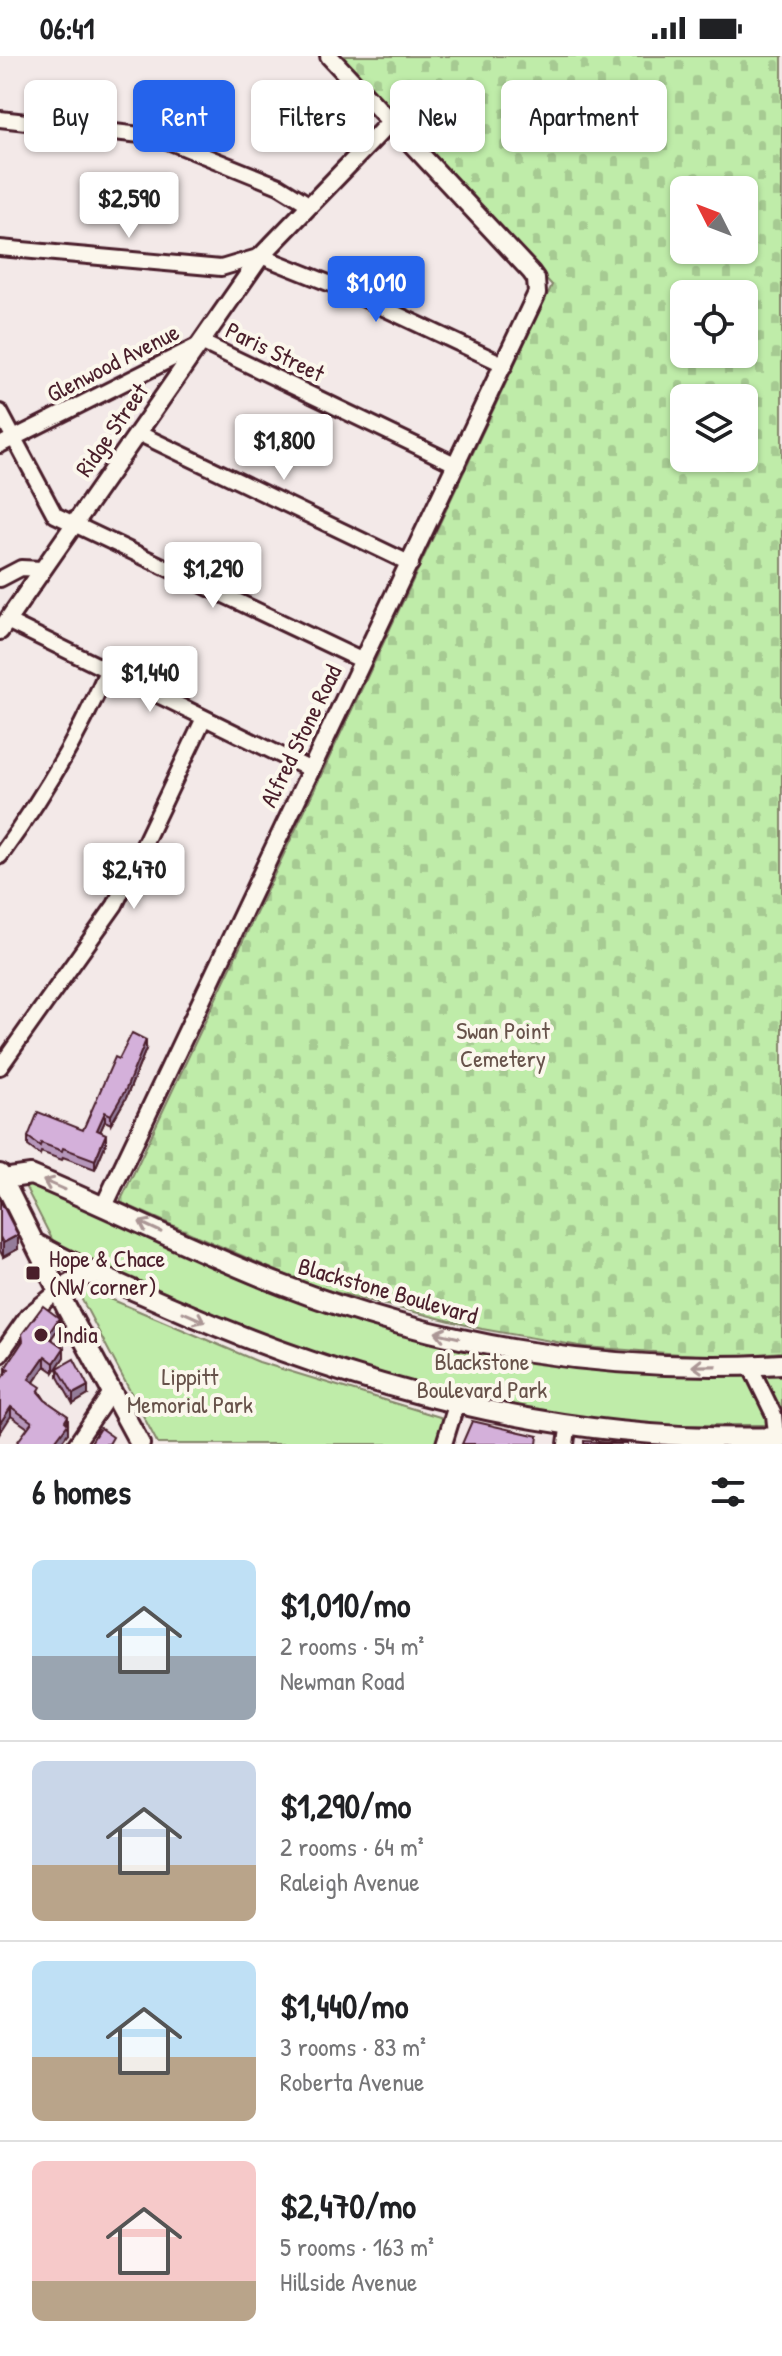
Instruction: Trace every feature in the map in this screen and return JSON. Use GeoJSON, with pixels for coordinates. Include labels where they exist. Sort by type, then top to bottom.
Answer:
{"type":"FeatureCollection","features":[{"type":"Feature","properties":{"kind":"main road","name":"Blackstone Boulevard"},"geometry":{"type":"LineString","coordinates":[[2,1176],[31,1175],[281,1284],[443,1335],[532,1353],[618,1364],[782,1364]]}},
{"type":"Feature","properties":{"kind":"main road"},"geometry":{"type":"LineString","coordinates":[[2,1176],[58,1291],[140,1444]]}},
{"type":"Feature","properties":{"kind":"main road"},"geometry":{"type":"LineString","coordinates":[[35,1243],[97,1274],[290,1356],[567,1436],[779,1439]]}},
{"type":"Feature","properties":{"kind":"main road"},"geometry":{"type":"LineString","coordinates":[[58,1291],[83,1276],[97,1274]]}},
{"type":"Feature","properties":{"kind":"street"},"geometry":{"type":"LineString","coordinates":[[329,56],[390,120]]}},
{"type":"Feature","properties":{"kind":"street"},"geometry":{"type":"LineString","coordinates":[[0,119],[158,137],[279,186],[310,205]]}},
{"type":"Feature","properties":{"kind":"street","name":"Ridge Street"},"geometry":{"type":"LineString","coordinates":[[3,626],[140,434],[261,256],[390,122]]}},
{"type":"Feature","properties":{"kind":"street","name":"Alfred Stone Road"},"geometry":{"type":"LineString","coordinates":[[104,1206],[505,365],[538,286],[531,272],[420,152]]}},
{"type":"Feature","properties":{"kind":"street"},"geometry":{"type":"LineString","coordinates":[[0,248],[221,268],[261,256],[341,288],[505,365]]}},
{"type":"Feature","properties":{"kind":"street","name":"Glenwood Avenue"},"geometry":{"type":"LineString","coordinates":[[0,445],[203,343]]}},
{"type":"Feature","properties":{"kind":"street","name":"Paris Street"},"geometry":{"type":"LineString","coordinates":[[203,343],[457,465]]}},
{"type":"Feature","properties":{"kind":"street"},"geometry":{"type":"LineString","coordinates":[[0,412],[55,515],[363,661]]}},
{"type":"Feature","properties":{"kind":"street"},"geometry":{"type":"LineString","coordinates":[[140,434],[411,564]]}},
{"type":"Feature","properties":{"kind":"street"},"geometry":{"type":"LineString","coordinates":[[0,579],[21,568],[42,569]]}},
{"type":"Feature","properties":{"kind":"street"},"geometry":{"type":"LineString","coordinates":[[3,626],[107,671],[311,770]]}},
{"type":"Feature","properties":{"kind":"street"},"geometry":{"type":"LineString","coordinates":[[0,856],[63,764],[107,671]]}},
{"type":"Feature","properties":{"kind":"street"},"geometry":{"type":"LineString","coordinates":[[0,1067],[115,905],[204,718]]}},
{"type":"Feature","properties":{"kind":"street"},"geometry":{"type":"LineString","coordinates":[[0,1355],[28,1315],[58,1291]]}},
{"type":"Feature","properties":{"kind":"street"},"geometry":{"type":"LineString","coordinates":[[750,1366],[774,1415],[779,1439]]}},
{"type":"Feature","properties":{"kind":"street"},"geometry":{"type":"LineString","coordinates":[[76,1444],[112,1391]]}},
{"type":"Feature","properties":{"kind":"street"},"geometry":{"type":"LineString","coordinates":[[444,1444],[456,1405]]}},
{"type":"Feature","properties":{"kind":"green space","name":"Swan Point Cemetery"},"geometry":{"type":"Polygon","coordinates":[[[340,56],[782,56],[782,1352],[722,1357],[585,1347],[482,1329],[311,1286],[120,1202],[552,285],[429,152],[485,152],[485,80],[390,80],[390,110],[374,93],[374,80],[362,80],[340,56]]]}},
{"type":"Feature","properties":{"kind":"green space","name":"Blackstone Boulevard Park"},"geometry":{"type":"Polygon","coordinates":[[[33,1181],[310,1303],[625,1370],[782,1376],[782,1425],[662,1425],[544,1415],[424,1392],[219,1322],[57,1249],[26,1188],[33,1181]]]}},
{"type":"Feature","properties":{"kind":"green space","name":"Lippitt Memorial Park"},"geometry":{"type":"Polygon","coordinates":[[[87,1289],[259,1362],[443,1418],[435,1444],[158,1444],[82,1300],[81,1291],[87,1289]]]}},
{"type":"Feature","properties":{"kind":"building"},"geometry":{"type":"Polygon","coordinates":[[[132,1033],[146,1040],[126,1089],[111,1115],[105,1112],[97,1130],[106,1134],[95,1160],[63,1148],[62,1151],[41,1143],[40,1146],[28,1137],[38,1112],[83,1130],[115,1057],[119,1059],[132,1033]]]}},
{"type":"Feature","properties":{"kind":"building"},"geometry":{"type":"Polygon","coordinates":[[[0,1200],[18,1235],[3,1243],[0,1237],[0,1200]]]}},
{"type":"Feature","properties":{"kind":"building"},"geometry":{"type":"Polygon","coordinates":[[[43,1306],[59,1318],[47,1336],[64,1348],[54,1363],[45,1356],[29,1379],[41,1387],[38,1392],[45,1400],[68,1416],[65,1421],[68,1424],[53,1444],[16,1444],[32,1422],[11,1407],[0,1423],[0,1380],[23,1341],[22,1334],[43,1306]]]}},
{"type":"Feature","properties":{"kind":"building"},"geometry":{"type":"Polygon","coordinates":[[[74,1359],[88,1386],[73,1394],[58,1368],[74,1359]]]}},
{"type":"Feature","properties":{"kind":"building"},"geometry":{"type":"Polygon","coordinates":[[[472,1421],[538,1436],[537,1444],[462,1444],[472,1421]]]}},
{"type":"Feature","properties":{"kind":"building"},"geometry":{"type":"Polygon","coordinates":[[[100,1428],[113,1437],[109,1444],[90,1444],[100,1428]]]}},
{"type":"Feature","properties":{"kind":"building"},"geometry":{"type":"Polygon","coordinates":[[[584,1441],[628,1444],[584,1444],[584,1441]]]}},
{"type":"Feature","properties":{"kind":"place","name":"Hope & Chace (NW corner)"},"geometry":{"type":"Point","coordinates":[33,1273]}},
{"type":"Feature","properties":{"kind":"place","name":"India"},"geometry":{"type":"Point","coordinates":[41,1335]}}]}
